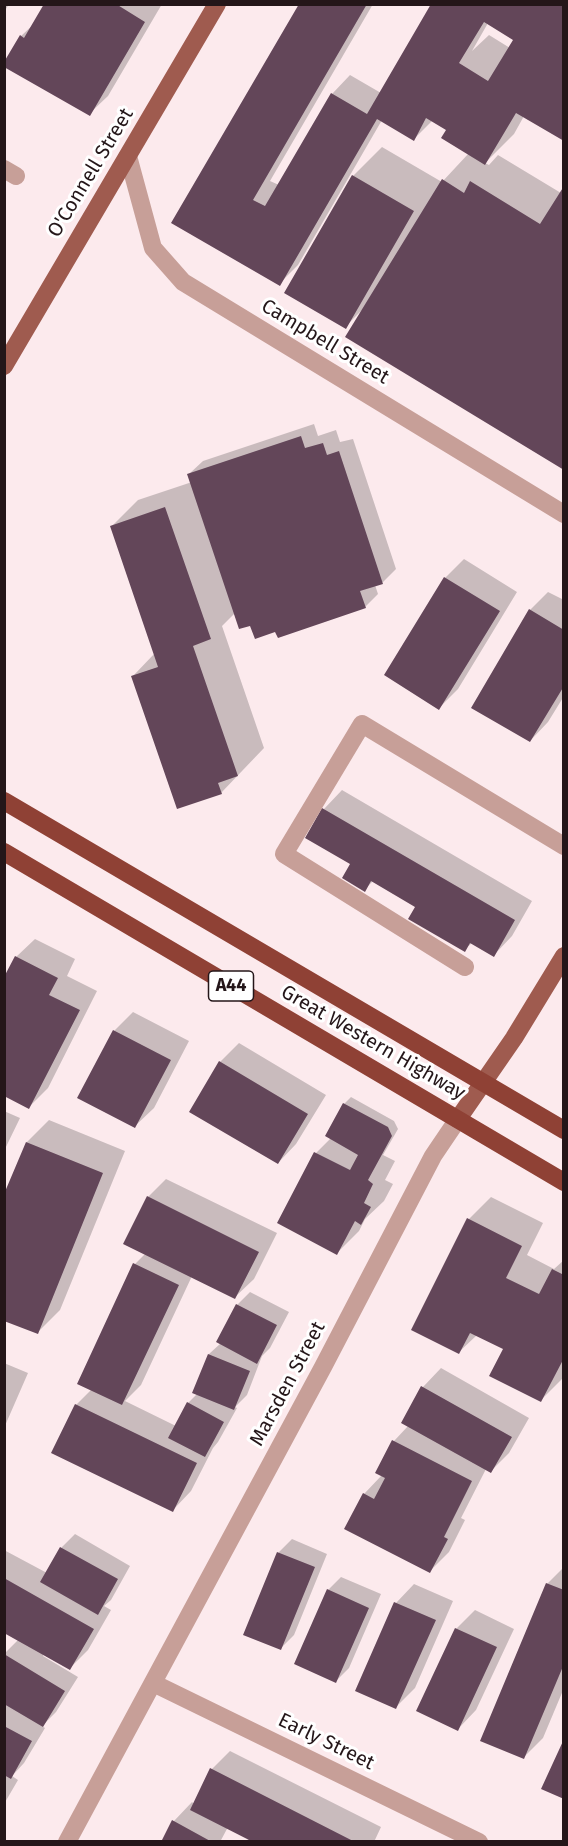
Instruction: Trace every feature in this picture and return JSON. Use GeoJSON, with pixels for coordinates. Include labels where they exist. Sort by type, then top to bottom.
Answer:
{"type":"FeatureCollection","features":[{"type":"Feature","properties":{"kind":"highway","name":"Great Western Highway"},"geometry":{"type":"LineString","coordinates":[[4,801],[564,1130]]}},
{"type":"Feature","properties":{"kind":"highway","name":"Great Western Highway"},"geometry":{"type":"LineString","coordinates":[[4,852],[564,1182]]}},
{"type":"Feature","properties":{"kind":"main road","name":"O'Connell Street"},"geometry":{"type":"LineString","coordinates":[[4,366],[217,4]]}},
{"type":"Feature","properties":{"kind":"main road","name":"Marsden Street"},"geometry":{"type":"LineString","coordinates":[[458,1119],[514,1038],[564,956]]}},
{"type":"Feature","properties":{"kind":"street","name":"Campbell Street"},"geometry":{"type":"LineString","coordinates":[[128,156],[153,248],[183,282],[564,514]]}},
{"type":"Feature","properties":{"kind":"street"},"geometry":{"type":"LineString","coordinates":[[465,967],[284,854],[362,724],[564,846]]}},
{"type":"Feature","properties":{"kind":"street","name":"Marsden Street"},"geometry":{"type":"LineString","coordinates":[[67,1842],[318,1377],[433,1156],[458,1119]]}},
{"type":"Feature","properties":{"kind":"street","name":"Early Street"},"geometry":{"type":"LineString","coordinates":[[153,1683],[479,1842]]}},
{"type":"Feature","properties":{"kind":"building"},"geometry":{"type":"Polygon","coordinates":[[[44,4],[116,4],[145,22],[90,116],[4,67],[4,62],[20,35],[24,38],[44,4]]]}},
{"type":"Feature","properties":{"kind":"building"},"geometry":{"type":"Polygon","coordinates":[[[299,4],[367,4],[253,200],[265,206],[331,93],[367,114],[431,4],[564,4],[564,141],[516,113],[485,165],[441,138],[446,130],[426,118],[414,141],[377,119],[280,286],[171,223],[299,4]],[[484,22],[459,63],[488,81],[513,40],[484,22]]]}},
{"type":"Feature","properties":{"kind":"building"},"geometry":{"type":"Polygon","coordinates":[[[352,175],[414,211],[346,329],[284,293],[352,175]]]}},
{"type":"Feature","properties":{"kind":"building"},"geometry":{"type":"Polygon","coordinates":[[[442,179],[464,193],[470,181],[540,224],[564,186],[564,470],[345,337],[442,179]]]}},
{"type":"Feature","properties":{"kind":"building"},"geometry":{"type":"Polygon","coordinates":[[[301,436],[305,448],[323,443],[327,455],[339,451],[383,584],[360,591],[366,608],[278,638],[275,632],[255,639],[250,626],[239,629],[187,474],[301,436]]]}},
{"type":"Feature","properties":{"kind":"building"},"geometry":{"type":"Polygon","coordinates":[[[165,507],[211,639],[193,646],[238,776],[218,783],[222,794],[177,809],[131,676],[158,667],[110,526],[165,507]]]}},
{"type":"Feature","properties":{"kind":"building"},"geometry":{"type":"Polygon","coordinates":[[[444,577],[500,611],[439,710],[384,675],[444,577]]]}},
{"type":"Feature","properties":{"kind":"building"},"geometry":{"type":"Polygon","coordinates":[[[529,609],[564,630],[564,686],[530,742],[471,708],[529,609]]]}},
{"type":"Feature","properties":{"kind":"building"},"geometry":{"type":"Polygon","coordinates":[[[322,808],[515,920],[494,957],[470,943],[465,952],[408,919],[415,907],[371,881],[365,892],[342,878],[350,864],[305,838],[322,808]]]}},
{"type":"Feature","properties":{"kind":"building"},"geometry":{"type":"Polygon","coordinates":[[[15,956],[58,978],[49,995],[80,1010],[29,1109],[4,1096],[4,977],[15,956]]]}},
{"type":"Feature","properties":{"kind":"building"},"geometry":{"type":"Polygon","coordinates":[[[113,1030],[171,1060],[135,1128],[77,1098],[113,1030]]]}},
{"type":"Feature","properties":{"kind":"building"},"geometry":{"type":"Polygon","coordinates":[[[219,1061],[308,1114],[278,1164],[189,1112],[219,1061]]]}},
{"type":"Feature","properties":{"kind":"building"},"geometry":{"type":"Polygon","coordinates":[[[343,1103],[388,1127],[392,1136],[368,1180],[373,1184],[364,1203],[371,1207],[361,1225],[355,1221],[337,1255],[277,1223],[314,1152],[350,1170],[358,1155],[325,1136],[343,1103]]]}},
{"type":"Feature","properties":{"kind":"building"},"geometry":{"type":"Polygon","coordinates":[[[26,1142],[103,1173],[38,1334],[4,1321],[4,1194],[26,1142]]]}},
{"type":"Feature","properties":{"kind":"building"},"geometry":{"type":"Polygon","coordinates":[[[147,1196],[259,1252],[235,1299],[123,1244],[147,1196]]]}},
{"type":"Feature","properties":{"kind":"building"},"geometry":{"type":"Polygon","coordinates":[[[467,1218],[522,1246],[506,1278],[539,1294],[552,1269],[564,1275],[564,1358],[541,1402],[489,1376],[503,1349],[470,1333],[459,1354],[411,1330],[467,1218]]]}},
{"type":"Feature","properties":{"kind":"building"},"geometry":{"type":"Polygon","coordinates":[[[133,1263],[179,1285],[122,1405],[77,1384],[133,1263]]]}},
{"type":"Feature","properties":{"kind":"building"},"geometry":{"type":"Polygon","coordinates":[[[236,1304],[277,1325],[257,1364],[216,1342],[236,1304]]]}},
{"type":"Feature","properties":{"kind":"building"},"geometry":{"type":"Polygon","coordinates":[[[208,1354],[250,1371],[234,1410],[192,1393],[208,1354]]]}},
{"type":"Feature","properties":{"kind":"building"},"geometry":{"type":"Polygon","coordinates":[[[421,1386],[512,1437],[491,1473],[401,1423],[421,1386]]]}},
{"type":"Feature","properties":{"kind":"building"},"geometry":{"type":"Polygon","coordinates":[[[187,1402],[224,1422],[205,1457],[168,1438],[187,1402]]]}},
{"type":"Feature","properties":{"kind":"building"},"geometry":{"type":"Polygon","coordinates":[[[75,1404],[197,1463],[173,1512],[51,1453],[75,1404]]]}},
{"type":"Feature","properties":{"kind":"building"},"geometry":{"type":"Polygon","coordinates":[[[392,1440],[472,1481],[444,1537],[448,1539],[430,1573],[344,1529],[363,1493],[374,1499],[385,1478],[375,1473],[392,1440]]]}},
{"type":"Feature","properties":{"kind":"building"},"geometry":{"type":"Polygon","coordinates":[[[60,1547],[118,1579],[98,1615],[40,1582],[60,1547]]]}},
{"type":"Feature","properties":{"kind":"building"},"geometry":{"type":"Polygon","coordinates":[[[277,1552],[315,1567],[281,1650],[243,1635],[277,1552]]]}},
{"type":"Feature","properties":{"kind":"building"},"geometry":{"type":"Polygon","coordinates":[[[4,1578],[94,1629],[70,1670],[4,1633],[4,1578]]]}},
{"type":"Feature","properties":{"kind":"building"},"geometry":{"type":"Polygon","coordinates":[[[546,1583],[564,1590],[564,1664],[524,1759],[480,1741],[546,1583]]]}},
{"type":"Feature","properties":{"kind":"building"},"geometry":{"type":"Polygon","coordinates":[[[327,1589],[369,1608],[336,1683],[294,1664],[327,1589]]]}},
{"type":"Feature","properties":{"kind":"building"},"geometry":{"type":"Polygon","coordinates":[[[394,1602],[436,1620],[396,1709],[355,1691],[394,1602]]]}},
{"type":"Feature","properties":{"kind":"building"},"geometry":{"type":"Polygon","coordinates":[[[455,1628],[497,1647],[458,1731],[416,1711],[455,1628]]]}},
{"type":"Feature","properties":{"kind":"building"},"geometry":{"type":"Polygon","coordinates":[[[4,1654],[65,1691],[43,1727],[4,1704],[4,1654]]]}},
{"type":"Feature","properties":{"kind":"building"},"geometry":{"type":"Polygon","coordinates":[[[4,1726],[32,1741],[11,1779],[4,1775],[4,1726]]]}},
{"type":"Feature","properties":{"kind":"building"},"geometry":{"type":"Polygon","coordinates":[[[564,1739],[564,1799],[541,1789],[564,1739]]]}},
{"type":"Feature","properties":{"kind":"building"},"geometry":{"type":"Polygon","coordinates":[[[210,1768],[355,1842],[253,1842],[190,1810],[210,1768]]]}},
{"type":"Feature","properties":{"kind":"building"},"geometry":{"type":"Polygon","coordinates":[[[172,1820],[212,1842],[161,1842],[172,1820]]]}}]}
